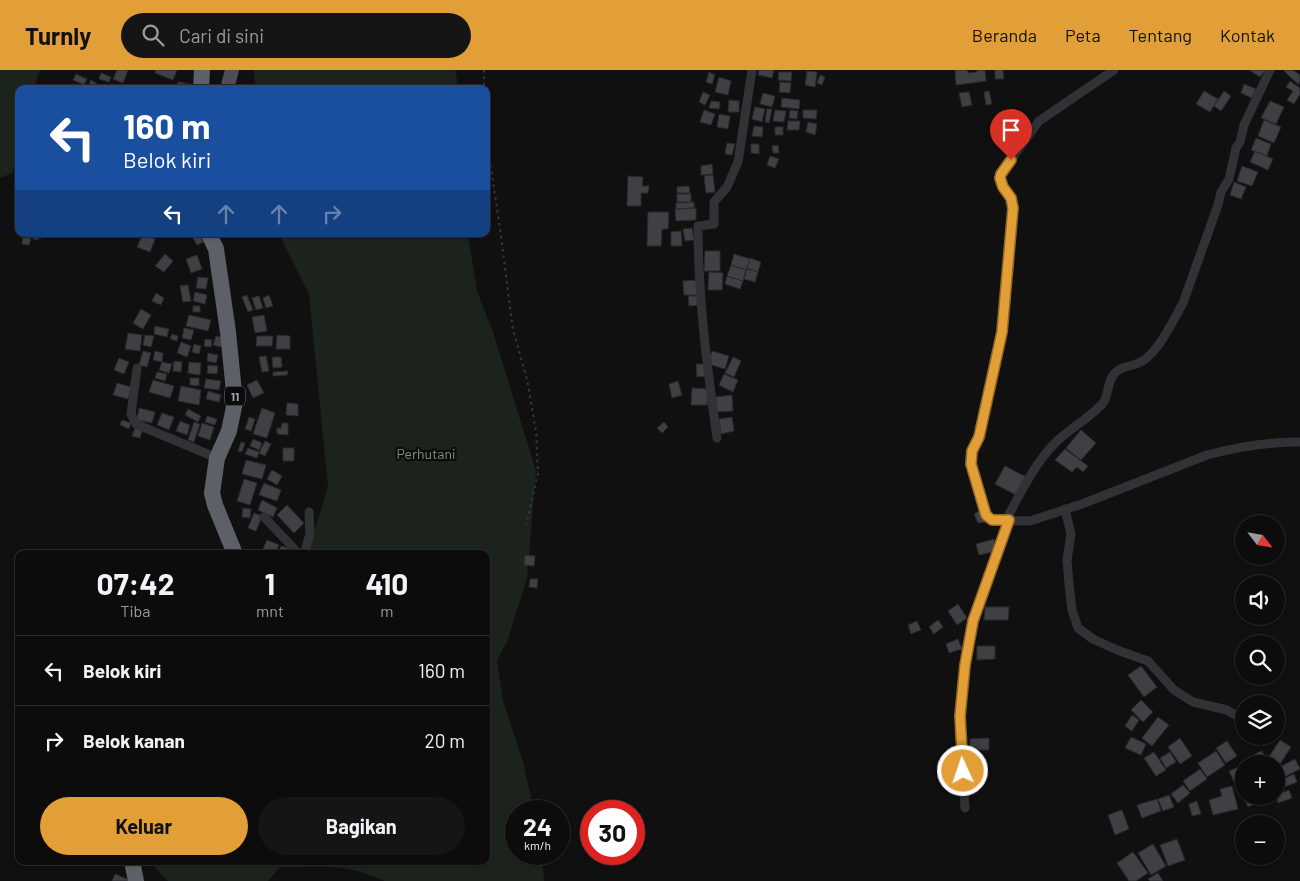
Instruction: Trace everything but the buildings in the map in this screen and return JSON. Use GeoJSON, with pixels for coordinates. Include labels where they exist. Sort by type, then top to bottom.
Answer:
{"type":"FeatureCollection","features":[{"type":"Feature","properties":{"kind":"highway"},"geometry":{"type":"LineString","coordinates":[[201,85],[202,70]]}},
{"type":"Feature","properties":{"kind":"highway","name":"11"},"geometry":{"type":"LineString","coordinates":[[210,237],[216,249],[228,332],[235,402],[229,431],[217,458],[212,493],[215,506],[233,550]]}},
{"type":"Feature","properties":{"kind":"highway"},"geometry":{"type":"LineString","coordinates":[[133,865],[136,881]]}},
{"type":"Feature","properties":{"kind":"main road"},"geometry":{"type":"LineString","coordinates":[[228,85],[232,70]]}},
{"type":"Feature","properties":{"kind":"street"},"geometry":{"type":"LineString","coordinates":[[717,438],[706,357],[698,273],[698,226],[714,224],[714,202],[727,187],[738,162],[752,70]]}},
{"type":"Feature","properties":{"kind":"street"},"geometry":{"type":"LineString","coordinates":[[1114,70],[1040,121],[1001,174],[1001,182],[1010,194],[1013,208],[1002,332],[979,437],[972,451],[971,464],[986,515],[992,520],[1027,521],[1065,510],[1207,455],[1285,442],[1300,442]]}},
{"type":"Feature","properties":{"kind":"street"},"geometry":{"type":"LineString","coordinates":[[966,808],[960,716],[965,665],[973,621],[1007,520],[1026,483],[1047,452],[1056,442],[1104,402],[1115,372],[1146,359],[1158,344],[1183,303],[1221,192],[1229,179],[1236,148],[1240,142],[1244,125],[1270,70]]}},
{"type":"Feature","properties":{"kind":"street"},"geometry":{"type":"LineString","coordinates":[[137,368],[131,414],[136,424],[217,458]]}},
{"type":"Feature","properties":{"kind":"street"},"geometry":{"type":"LineString","coordinates":[[1065,510],[1071,534],[1067,560],[1069,584],[1072,610],[1078,628],[1093,639],[1148,661],[1174,690],[1193,702],[1227,710],[1235,715]]}},
{"type":"Feature","properties":{"kind":"street"},"geometry":{"type":"LineString","coordinates":[[305,550],[310,534],[309,512]]}},
{"type":"Feature","properties":{"kind":"street"},"geometry":{"type":"LineString","coordinates":[[264,517],[295,550]]}},
{"type":"Feature","properties":{"kind":"path"},"geometry":{"type":"LineString","coordinates":[[484,70],[484,85]]}},
{"type":"Feature","properties":{"kind":"path"},"geometry":{"type":"LineString","coordinates":[[490,160],[513,330],[527,379],[536,431],[538,473],[526,525]]}},
{"type":"Feature","properties":{"kind":"green space"},"geometry":{"type":"Polygon","coordinates":[[[0,70],[41,70],[36,85],[15,85],[15,164],[12,173],[0,178],[0,70]]]}},
{"type":"Feature","properties":{"kind":"green space"},"geometry":{"type":"Polygon","coordinates":[[[254,70],[455,70],[458,85],[255,85],[254,70]]]}},
{"type":"Feature","properties":{"kind":"green space","name":"Perhutani"},"geometry":{"type":"Polygon","coordinates":[[[280,237],[468,237],[477,291],[493,332],[536,471],[527,578],[507,642],[497,660],[503,701],[523,762],[532,800],[505,800],[505,865],[543,865],[544,881],[385,881],[367,874],[339,868],[280,867],[268,881],[168,881],[153,865],[490,865],[490,550],[308,550],[328,487],[309,294],[280,237]]]}},
{"type":"Feature","properties":{"kind":"route"},"geometry":{"type":"LineString","coordinates":[[963,771],[960,716],[965,665],[973,621],[1009,520],[992,520],[986,515],[977,488],[971,464],[971,455],[979,437],[1002,332],[1013,208],[1010,194],[1003,187],[1000,178],[1011,160]]}}]}
